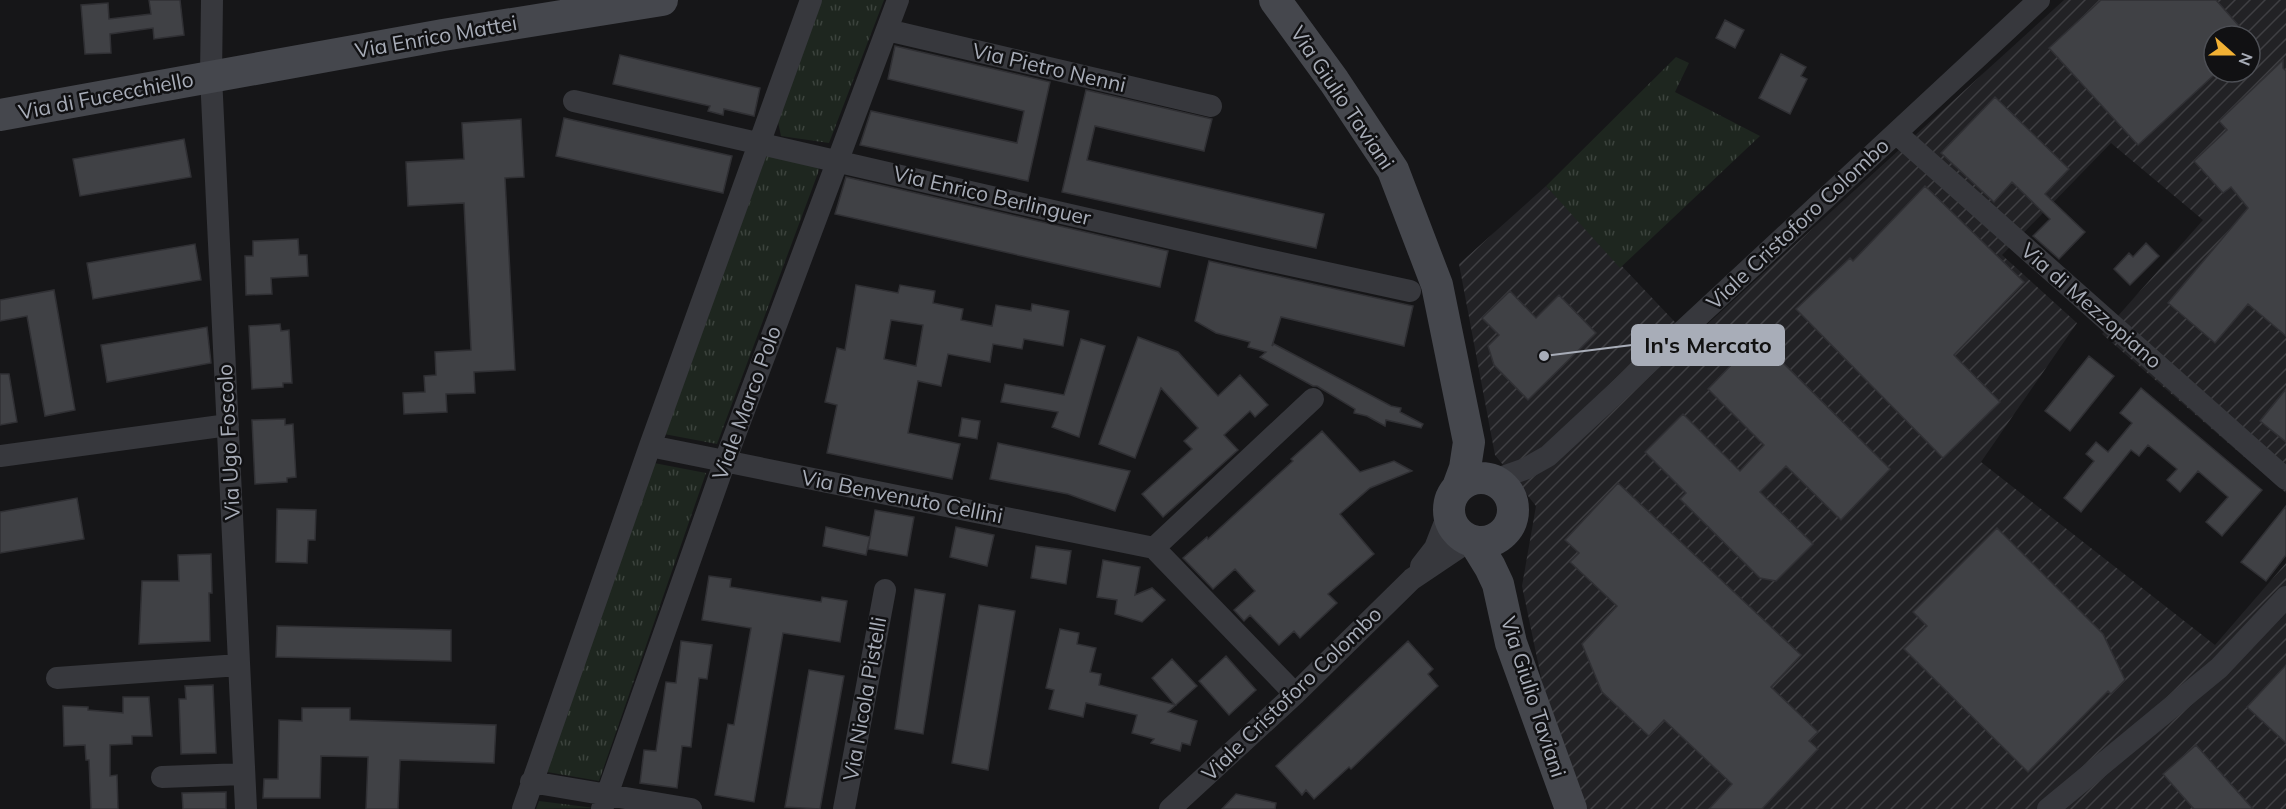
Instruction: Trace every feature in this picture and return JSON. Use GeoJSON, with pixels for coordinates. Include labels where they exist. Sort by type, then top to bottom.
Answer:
{"type":"FeatureCollection","features":[{"type":"Feature","properties":{"kind":"main road","name":"Via Enrico Mattei"},"geometry":{"type":"LineString","coordinates":[[211,76],[443,35],[662,0]]}},
{"type":"Feature","properties":{"kind":"main road","name":"Via Giulio Taviani"},"geometry":{"type":"LineString","coordinates":[[1275,0],[1334,81],[1392,170],[1437,285],[1468,442],[1480,466],[1492,479]]}},
{"type":"Feature","properties":{"kind":"main road","name":"Via di Fucecchiello"},"geometry":{"type":"LineString","coordinates":[[0,115],[211,76]]}},
{"type":"Feature","properties":{"kind":"main road","name":"Via Giulio Taviani"},"geometry":{"type":"LineString","coordinates":[[1453,500],[1464,468],[1468,442]]}},
{"type":"Feature","properties":{"kind":"main road","name":"Viale Cristoforo Colombo"},"geometry":{"type":"LineString","coordinates":[[1453,500],[1470,479],[1492,479]]}},
{"type":"Feature","properties":{"kind":"main road"},"geometry":{"type":"LineString","coordinates":[[1492,479],[1506,489],[1512,500],[1514,512],[1510,524]]}},
{"type":"Feature","properties":{"kind":"main road"},"geometry":{"type":"LineString","coordinates":[[1453,500],[1457,531],[1472,541]]}},
{"type":"Feature","properties":{"kind":"main road","name":"Via Giulio Taviani"},"geometry":{"type":"LineString","coordinates":[[1498,584],[1510,524]]}},
{"type":"Feature","properties":{"kind":"main road","name":"Viale Cristoforo Colombo"},"geometry":{"type":"LineString","coordinates":[[1472,541],[1486,542],[1498,537],[1510,524]]}},
{"type":"Feature","properties":{"kind":"main road","name":"Via Giulio Taviani"},"geometry":{"type":"LineString","coordinates":[[1472,541],[1490,567],[1498,584],[1510,643],[1571,809]]}},
{"type":"Feature","properties":{"kind":"street","name":"Via Ugo Foscolo"},"geometry":{"type":"LineString","coordinates":[[212,0],[211,76],[246,809]]}},
{"type":"Feature","properties":{"kind":"street"},"geometry":{"type":"LineString","coordinates":[[523,809],[650,446],[811,0]]}},
{"type":"Feature","properties":{"kind":"street","name":"Viale Marco Polo"},"geometry":{"type":"LineString","coordinates":[[604,802],[725,461],[898,0]]}},
{"type":"Feature","properties":{"kind":"street","name":"Viale Cristoforo Colombo"},"geometry":{"type":"LineString","coordinates":[[1492,479],[1525,469],[1548,456],[2039,0]]}},
{"type":"Feature","properties":{"kind":"street","name":"Via Pietro Nenni"},"geometry":{"type":"LineString","coordinates":[[887,30],[1211,106]]}},
{"type":"Feature","properties":{"kind":"street","name":"Via Enrico Berlinguer"},"geometry":{"type":"LineString","coordinates":[[574,101],[1410,291]]}},
{"type":"Feature","properties":{"kind":"street","name":"Via di Mezzopiano"},"geometry":{"type":"LineString","coordinates":[[1896,133],[2286,479]]}},
{"type":"Feature","properties":{"kind":"street"},"geometry":{"type":"LineString","coordinates":[[1295,694],[1154,548],[1313,399]]}},
{"type":"Feature","properties":{"kind":"street"},"geometry":{"type":"LineString","coordinates":[[0,456],[228,425]]}},
{"type":"Feature","properties":{"kind":"street","name":"Via Benvenuto Cellini"},"geometry":{"type":"LineString","coordinates":[[650,446],[1154,548]]}},
{"type":"Feature","properties":{"kind":"street","name":"Viale Cristoforo Colombo"},"geometry":{"type":"LineString","coordinates":[[1170,809],[1295,694],[1412,579],[1435,548],[1453,500]]}},
{"type":"Feature","properties":{"kind":"street","name":"Viale Cristoforo Colombo"},"geometry":{"type":"LineString","coordinates":[[1412,579],[1472,541]]}},
{"type":"Feature","properties":{"kind":"street","name":"Via Nicola Pistelli"},"geometry":{"type":"LineString","coordinates":[[844,809],[885,590]]}},
{"type":"Feature","properties":{"kind":"street"},"geometry":{"type":"LineString","coordinates":[[2048,809],[2220,668],[2286,597]]}},
{"type":"Feature","properties":{"kind":"street"},"geometry":{"type":"LineString","coordinates":[[57,678],[239,665]]}},
{"type":"Feature","properties":{"kind":"street"},"geometry":{"type":"LineString","coordinates":[[162,777],[244,774]]}},
{"type":"Feature","properties":{"kind":"street"},"geometry":{"type":"LineString","coordinates":[[531,782],[604,802],[691,809]]}},
{"type":"Feature","properties":{"kind":"shaded area"},"geometry":{"type":"Polygon","coordinates":[[[2064,0],[2286,0],[2286,493],[2102,334],[2203,220],[2111,143],[2002,255],[2077,323],[1981,462],[2215,645],[2286,563],[2286,809],[1582,809],[1551,725],[1522,586],[1536,506],[1495,455],[1459,264],[1546,186],[1691,339],[2064,0]]]}},
{"type":"Feature","properties":{"kind":"green space"},"geometry":{"type":"Polygon","coordinates":[[[821,0],[884,0],[829,143],[781,136],[778,122],[821,0]]]}},
{"type":"Feature","properties":{"kind":"green space"},"geometry":{"type":"Polygon","coordinates":[[[1676,57],[1689,63],[1675,92],[1760,136],[1620,268],[1546,186],[1676,57]]]}},
{"type":"Feature","properties":{"kind":"green space"},"geometry":{"type":"Polygon","coordinates":[[[767,154],[819,168],[818,173],[717,444],[664,434],[767,154]]]}},
{"type":"Feature","properties":{"kind":"green space"},"geometry":{"type":"Polygon","coordinates":[[[654,463],[706,473],[599,781],[547,772],[654,463]]]}},
{"type":"Feature","properties":{"kind":"green space"},"geometry":{"type":"Polygon","coordinates":[[[539,801],[595,808],[536,809],[539,801]]]}},
{"type":"Feature","properties":{"kind":"building"},"geometry":{"type":"Polygon","coordinates":[[[149,0],[180,0],[184,35],[154,39],[153,28],[110,34],[111,53],[85,54],[81,5],[108,3],[109,19],[151,14],[149,0]]]}},
{"type":"Feature","properties":{"kind":"building"},"geometry":{"type":"Polygon","coordinates":[[[2101,0],[2216,0],[2237,24],[2202,24],[2202,84],[2204,84],[2138,145],[2049,48],[2101,0]]]}},
{"type":"Feature","properties":{"kind":"building"},"geometry":{"type":"Polygon","coordinates":[[[1725,20],[1744,30],[1735,48],[1716,38],[1725,20]]]}},
{"type":"Feature","properties":{"kind":"building"},"geometry":{"type":"Polygon","coordinates":[[[895,46],[1050,82],[1028,181],[860,145],[871,111],[1017,143],[1024,111],[888,79],[895,46]]]}},
{"type":"Feature","properties":{"kind":"building"},"geometry":{"type":"Polygon","coordinates":[[[1781,54],[1806,67],[1801,76],[1807,79],[1790,114],[1759,98],[1781,54]]]}},
{"type":"Feature","properties":{"kind":"building"},"geometry":{"type":"Polygon","coordinates":[[[620,55],[760,88],[754,116],[724,109],[723,115],[708,111],[710,106],[613,84],[620,55]]]}},
{"type":"Feature","properties":{"kind":"building"},"geometry":{"type":"Polygon","coordinates":[[[2283,60],[2283,68],[2286,71],[2286,336],[2248,304],[2215,343],[2168,303],[2248,208],[2231,187],[2223,193],[2194,161],[2227,130],[2219,121],[2258,84],[2262,84],[2262,80],[2283,60]]]}},
{"type":"Feature","properties":{"kind":"building"},"geometry":{"type":"Polygon","coordinates":[[[1086,90],[1212,119],[1204,151],[1095,126],[1087,160],[1324,214],[1316,248],[1062,192],[1086,90]]]}},
{"type":"Feature","properties":{"kind":"building"},"geometry":{"type":"Polygon","coordinates":[[[1995,97],[2069,169],[2045,194],[2085,232],[2059,259],[2033,236],[2050,219],[2012,182],[1994,202],[1941,153],[1995,97]]]}},
{"type":"Feature","properties":{"kind":"building"},"geometry":{"type":"Polygon","coordinates":[[[564,118],[732,156],[723,193],[556,156],[564,118]]]}},
{"type":"Feature","properties":{"kind":"building"},"geometry":{"type":"Polygon","coordinates":[[[521,119],[524,177],[505,178],[515,370],[474,372],[475,393],[446,394],[447,412],[404,414],[403,393],[425,392],[424,376],[436,375],[435,352],[471,350],[464,203],[408,206],[406,162],[464,159],[462,123],[521,119]]]}},
{"type":"Feature","properties":{"kind":"building"},"geometry":{"type":"Polygon","coordinates":[[[184,139],[191,177],[80,196],[73,159],[184,139]]]}},
{"type":"Feature","properties":{"kind":"building"},"geometry":{"type":"Polygon","coordinates":[[[846,177],[1168,251],[1160,287],[835,214],[846,177]]]}},
{"type":"Feature","properties":{"kind":"building"},"geometry":{"type":"Polygon","coordinates":[[[1925,186],[2024,282],[1954,355],[2000,402],[1943,458],[1796,309],[1850,258],[1853,261],[1925,186]]]}},
{"type":"Feature","properties":{"kind":"building"},"geometry":{"type":"Polygon","coordinates":[[[298,239],[299,255],[307,255],[308,276],[271,278],[272,294],[246,295],[245,256],[253,256],[253,241],[298,239]]]}},
{"type":"Feature","properties":{"kind":"building"},"geometry":{"type":"Polygon","coordinates":[[[2146,243],[2159,256],[2130,285],[2114,269],[2129,253],[2133,257],[2146,243]]]}},
{"type":"Feature","properties":{"kind":"building"},"geometry":{"type":"Polygon","coordinates":[[[195,244],[201,280],[93,299],[87,263],[195,244]]]}},
{"type":"Feature","properties":{"kind":"building"},"geometry":{"type":"Polygon","coordinates":[[[1209,261],[1413,306],[1404,346],[1281,317],[1272,346],[1274,344],[1391,406],[1401,408],[1400,412],[1423,424],[1421,428],[1386,420],[1385,426],[1367,416],[1354,413],[1355,409],[1317,386],[1313,386],[1260,357],[1266,352],[1248,347],[1250,342],[1216,333],[1195,321],[1209,261]]]}},
{"type":"Feature","properties":{"kind":"building"},"geometry":{"type":"Polygon","coordinates":[[[856,285],[898,293],[900,285],[935,291],[933,303],[963,309],[961,320],[992,326],[996,305],[1031,311],[1032,304],[1069,311],[1063,346],[1024,339],[1022,349],[993,344],[990,362],[948,354],[941,386],[918,381],[908,433],[960,444],[952,479],[827,453],[837,405],[825,402],[837,348],[845,350],[856,285]],[[891,320],[884,359],[916,366],[923,325],[891,320]]]}},
{"type":"Feature","properties":{"kind":"building"},"geometry":{"type":"Polygon","coordinates":[[[54,290],[75,410],[45,416],[27,316],[0,321],[0,300],[54,290]]]}},
{"type":"Feature","properties":{"kind":"building"},"geometry":{"type":"Polygon","coordinates":[[[1510,291],[1536,318],[1559,295],[1596,333],[1528,400],[1494,365],[1488,346],[1499,335],[1482,318],[1510,291]]]}},
{"type":"Feature","properties":{"kind":"building"},"geometry":{"type":"Polygon","coordinates":[[[280,324],[281,331],[289,330],[292,383],[283,383],[283,387],[252,389],[249,326],[280,324]]]}},
{"type":"Feature","properties":{"kind":"building"},"geometry":{"type":"Polygon","coordinates":[[[207,327],[211,363],[107,382],[101,345],[207,327]]]}},
{"type":"Feature","properties":{"kind":"building"},"geometry":{"type":"Polygon","coordinates":[[[1138,337],[1178,352],[1218,396],[1240,375],[1268,405],[1255,417],[1250,411],[1224,435],[1238,450],[1163,517],[1142,494],[1192,449],[1184,441],[1198,428],[1161,388],[1135,458],[1099,444],[1138,337]]]}},
{"type":"Feature","properties":{"kind":"building"},"geometry":{"type":"Polygon","coordinates":[[[1081,339],[1105,346],[1079,437],[1052,427],[1058,412],[1001,402],[1005,384],[1064,395],[1081,339]]]}},
{"type":"Feature","properties":{"kind":"building"},"geometry":{"type":"Polygon","coordinates":[[[1760,340],[1890,469],[1841,520],[1786,466],[1760,492],[1813,544],[1776,581],[1760,578],[1680,499],[1686,493],[1645,452],[1683,414],[1740,471],[1764,445],[1708,389],[1739,357],[1741,360],[1760,340]]]}},
{"type":"Feature","properties":{"kind":"building"},"geometry":{"type":"Polygon","coordinates":[[[2089,356],[2114,376],[2070,431],[2045,411],[2089,356]]]}},
{"type":"Feature","properties":{"kind":"building"},"geometry":{"type":"Polygon","coordinates":[[[0,374],[9,374],[17,422],[0,425],[0,374]]]}},
{"type":"Feature","properties":{"kind":"building"},"geometry":{"type":"Polygon","coordinates":[[[2141,388],[2262,490],[2222,536],[2206,522],[2228,497],[2198,471],[2180,492],[2167,480],[2177,469],[2148,445],[2139,456],[2131,450],[2081,512],[2064,498],[2094,461],[2086,454],[2096,442],[2108,452],[2132,423],[2120,413],[2141,388]]]}},
{"type":"Feature","properties":{"kind":"building"},"geometry":{"type":"Polygon","coordinates":[[[2286,389],[2286,442],[2260,421],[2286,389]]]}},
{"type":"Feature","properties":{"kind":"building"},"geometry":{"type":"Polygon","coordinates":[[[962,418],[980,421],[977,439],[959,436],[962,418]]]}},
{"type":"Feature","properties":{"kind":"building"},"geometry":{"type":"Polygon","coordinates":[[[285,419],[285,425],[293,424],[296,477],[287,478],[287,482],[255,484],[252,420],[285,419]]]}},
{"type":"Feature","properties":{"kind":"building"},"geometry":{"type":"Polygon","coordinates":[[[1322,431],[1360,472],[1394,461],[1412,471],[1370,488],[1340,514],[1374,554],[1328,594],[1337,603],[1300,638],[1294,631],[1279,645],[1250,615],[1244,621],[1234,610],[1255,591],[1235,569],[1213,589],[1183,558],[1207,537],[1208,539],[1293,461],[1291,459],[1322,431]]]}},
{"type":"Feature","properties":{"kind":"building"},"geometry":{"type":"Polygon","coordinates":[[[998,443],[1130,471],[1115,511],[1068,494],[990,479],[998,443]]]}},
{"type":"Feature","properties":{"kind":"building"},"geometry":{"type":"Polygon","coordinates":[[[1618,483],[1801,655],[1771,687],[1818,732],[1809,741],[1818,749],[1762,809],[1709,809],[1732,784],[1664,720],[1649,736],[1602,692],[1582,644],[1617,606],[1570,562],[1579,553],[1565,540],[1618,483]]]}},
{"type":"Feature","properties":{"kind":"building"},"geometry":{"type":"Polygon","coordinates":[[[77,498],[84,539],[0,553],[0,512],[77,498]]]}},
{"type":"Feature","properties":{"kind":"building"},"geometry":{"type":"Polygon","coordinates":[[[2286,506],[2286,555],[2266,581],[2241,562],[2286,506]]]}},
{"type":"Feature","properties":{"kind":"building"},"geometry":{"type":"Polygon","coordinates":[[[277,509],[316,510],[315,540],[308,540],[307,563],[276,562],[277,509]]]}},
{"type":"Feature","properties":{"kind":"building"},"geometry":{"type":"Polygon","coordinates":[[[875,510],[914,517],[907,556],[868,549],[875,510]]]}},
{"type":"Feature","properties":{"kind":"building"},"geometry":{"type":"Polygon","coordinates":[[[826,527],[870,537],[866,555],[823,546],[826,527]]]}},
{"type":"Feature","properties":{"kind":"building"},"geometry":{"type":"Polygon","coordinates":[[[956,527],[994,535],[987,566],[950,557],[956,527]]]}},
{"type":"Feature","properties":{"kind":"building"},"geometry":{"type":"Polygon","coordinates":[[[1997,528],[2103,634],[2125,680],[2111,694],[2108,691],[2028,772],[1904,649],[1927,626],[1913,612],[1997,528]]]}},
{"type":"Feature","properties":{"kind":"building"},"geometry":{"type":"Polygon","coordinates":[[[1036,546],[1071,551],[1066,584],[1031,578],[1036,546]]]}},
{"type":"Feature","properties":{"kind":"building"},"geometry":{"type":"Polygon","coordinates":[[[211,554],[210,641],[139,644],[142,581],[179,581],[178,555],[211,554]]]}},
{"type":"Feature","properties":{"kind":"building"},"geometry":{"type":"Polygon","coordinates":[[[1103,560],[1140,567],[1135,595],[1152,588],[1165,600],[1142,622],[1115,614],[1117,600],[1097,597],[1103,560]]]}},
{"type":"Feature","properties":{"kind":"building"},"geometry":{"type":"Polygon","coordinates":[[[709,576],[731,579],[730,587],[821,602],[822,597],[847,601],[840,642],[783,633],[754,802],[715,795],[728,724],[734,725],[751,628],[702,620],[709,576]]]}},
{"type":"Feature","properties":{"kind":"building"},"geometry":{"type":"Polygon","coordinates":[[[915,589],[945,594],[923,734],[895,729],[915,589]]]}},
{"type":"Feature","properties":{"kind":"building"},"geometry":{"type":"Polygon","coordinates":[[[979,605],[1015,611],[988,770],[952,763],[979,605]]]}},
{"type":"Feature","properties":{"kind":"building"},"geometry":{"type":"Polygon","coordinates":[[[277,626],[451,630],[451,661],[276,657],[277,626]]]}},
{"type":"Feature","properties":{"kind":"building"},"geometry":{"type":"Polygon","coordinates":[[[1060,629],[1079,633],[1077,644],[1096,648],[1090,672],[1101,674],[1099,685],[1175,705],[1152,678],[1172,659],[1197,686],[1168,712],[1197,721],[1190,745],[1182,743],[1180,751],[1151,743],[1154,739],[1132,733],[1137,715],[1086,703],[1083,717],[1049,709],[1054,690],[1046,688],[1060,629]]]}},
{"type":"Feature","properties":{"kind":"building"},"geometry":{"type":"Polygon","coordinates":[[[681,641],[712,645],[707,679],[699,678],[691,747],[682,746],[677,788],[640,783],[644,750],[656,751],[666,682],[676,683],[681,641]]]}},
{"type":"Feature","properties":{"kind":"building"},"geometry":{"type":"Polygon","coordinates":[[[1408,641],[1433,669],[1428,674],[1438,686],[1351,769],[1349,767],[1314,799],[1306,790],[1302,795],[1276,766],[1408,641]]]}},
{"type":"Feature","properties":{"kind":"building"},"geometry":{"type":"Polygon","coordinates":[[[1226,656],[1256,690],[1229,715],[1199,681],[1226,656]]]}},
{"type":"Feature","properties":{"kind":"building"},"geometry":{"type":"Polygon","coordinates":[[[2286,665],[2286,743],[2247,707],[2286,665]]]}},
{"type":"Feature","properties":{"kind":"building"},"geometry":{"type":"Polygon","coordinates":[[[809,670],[844,676],[820,809],[785,807],[809,670]]]}},
{"type":"Feature","properties":{"kind":"building"},"geometry":{"type":"Polygon","coordinates":[[[213,685],[216,753],[181,754],[179,699],[186,699],[185,686],[213,685]]]}},
{"type":"Feature","properties":{"kind":"building"},"geometry":{"type":"Polygon","coordinates":[[[123,697],[149,697],[152,736],[132,736],[132,744],[110,745],[110,776],[117,775],[118,809],[91,809],[89,760],[86,760],[85,745],[64,746],[63,706],[88,707],[88,710],[123,713],[123,697]]]}},
{"type":"Feature","properties":{"kind":"building"},"geometry":{"type":"Polygon","coordinates":[[[302,708],[350,708],[350,720],[496,725],[494,763],[400,760],[398,809],[366,809],[368,757],[321,756],[320,798],[263,798],[264,779],[278,779],[279,720],[302,721],[302,708]]]}},
{"type":"Feature","properties":{"kind":"building"},"geometry":{"type":"Polygon","coordinates":[[[2196,745],[2253,809],[2194,809],[2163,774],[2196,745]]]}},
{"type":"Feature","properties":{"kind":"building"},"geometry":{"type":"Polygon","coordinates":[[[226,792],[226,809],[183,809],[182,793],[226,792]]]}},
{"type":"Feature","properties":{"kind":"building"},"geometry":{"type":"Polygon","coordinates":[[[1236,794],[1276,803],[1275,809],[1222,809],[1236,794]]]}},
{"type":"Feature","properties":{"kind":"place","name":"In's Mercato"},"geometry":{"type":"Point","coordinates":[1544,356]}}]}
